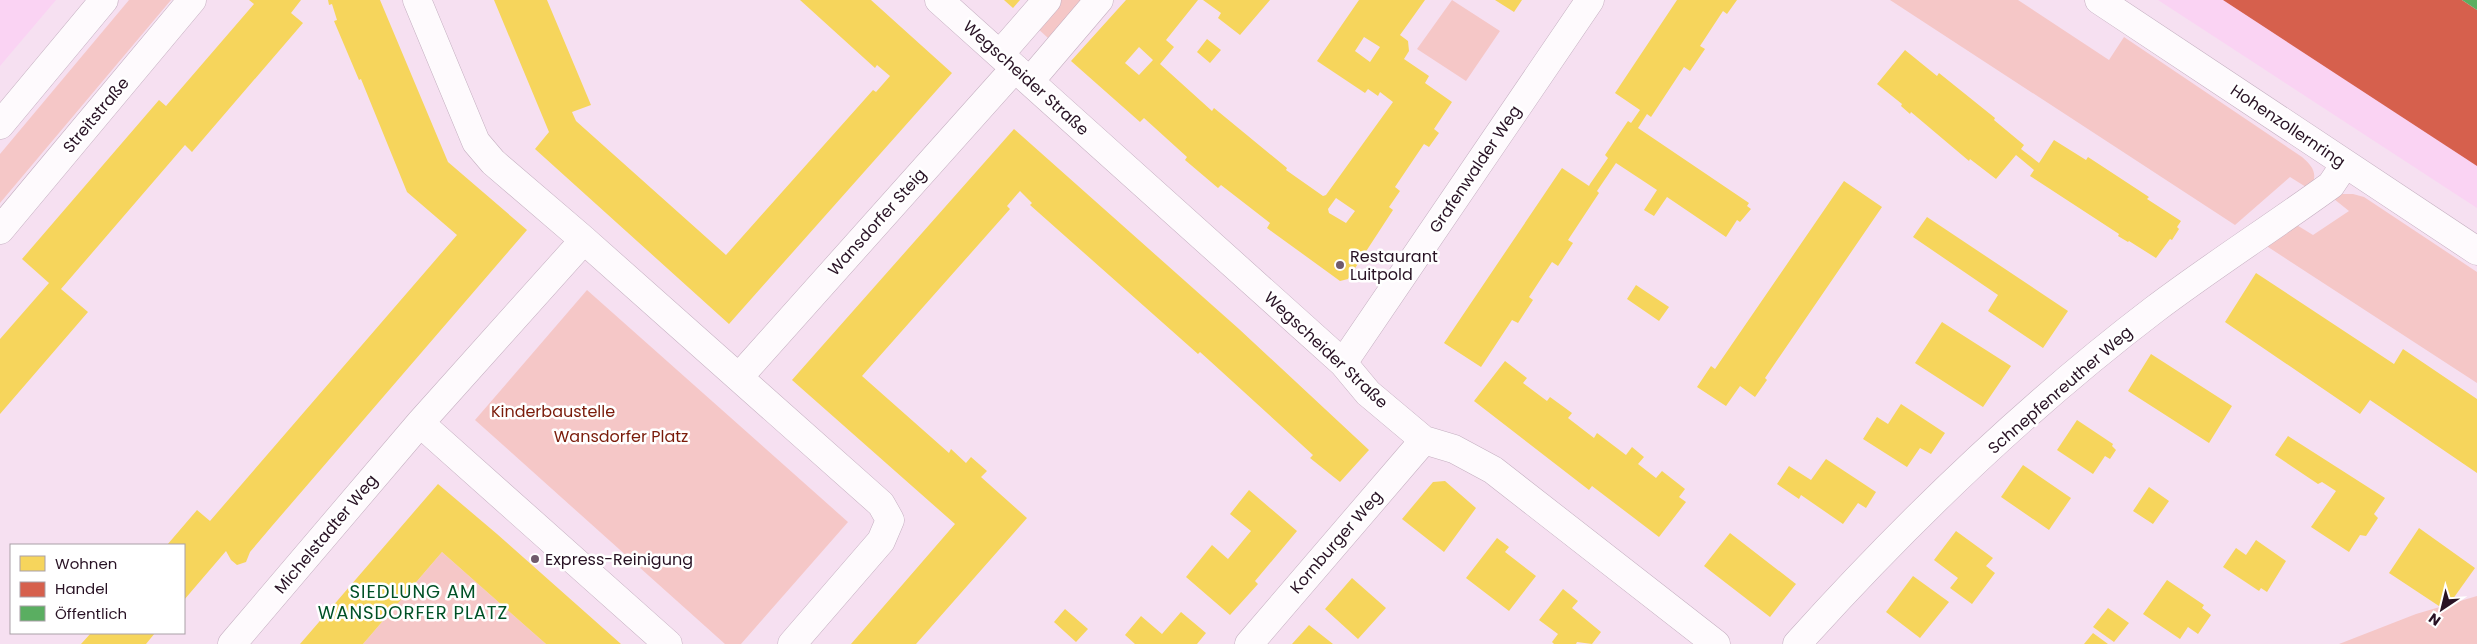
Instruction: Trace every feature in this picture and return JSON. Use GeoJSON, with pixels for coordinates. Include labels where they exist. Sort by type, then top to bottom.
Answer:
{"type":"FeatureCollection","features":[{"type":"Feature","properties":{"kind":"street"},"geometry":{"type":"LineString","coordinates":[[0,125],[104,0]]}},
{"type":"Feature","properties":{"kind":"street","name":"Streitstraße"},"geometry":{"type":"LineString","coordinates":[[0,230],[192,0]]}},
{"type":"Feature","properties":{"kind":"street"},"geometry":{"type":"LineString","coordinates":[[417,0],[476,142],[493,162],[584,240],[881,504],[890,520],[881,540],[792,644]]}},
{"type":"Feature","properties":{"kind":"street","name":"Wegscheider Straße"},"geometry":{"type":"LineString","coordinates":[[939,0],[1343,363],[1368,393],[1424,440],[1454,449],[1493,470],[1716,644]]}},
{"type":"Feature","properties":{"kind":"street","name":"Wansdorfer Steig"},"geometry":{"type":"LineString","coordinates":[[1015,68],[1047,0]]}},
{"type":"Feature","properties":{"kind":"street","name":"Wansdorfer Steig"},"geometry":{"type":"LineString","coordinates":[[739,377],[1015,68],[1099,0]]}},
{"type":"Feature","properties":{"kind":"street","name":"Grafenwalder Weg"},"geometry":{"type":"LineString","coordinates":[[1343,363],[1590,0]]}},
{"type":"Feature","properties":{"kind":"street","name":"Hohenzollernring"},"geometry":{"type":"LineString","coordinates":[[2099,0],[2477,251]]}},
{"type":"Feature","properties":{"kind":"street","name":"Schnepfenreuther Weg"},"geometry":{"type":"LineString","coordinates":[[1796,644],[1945,491],[2068,380],[2155,309],[2331,185],[2345,164]]}},
{"type":"Feature","properties":{"kind":"street"},"geometry":{"type":"LineString","coordinates":[[584,240],[420,424],[668,644]]}},
{"type":"Feature","properties":{"kind":"street","name":"Michelstadter Weg"},"geometry":{"type":"LineString","coordinates":[[232,644],[420,424]]}},
{"type":"Feature","properties":{"kind":"street","name":"Kornburger Weg"},"geometry":{"type":"LineString","coordinates":[[1248,644],[1424,440]]}},
{"type":"Feature","properties":{"kind":"shaded area"},"geometry":{"type":"Polygon","coordinates":[[[0,0],[56,0],[0,66],[0,0]]]}},
{"type":"Feature","properties":{"kind":"shaded area"},"geometry":{"type":"Polygon","coordinates":[[[2158,0],[2477,0],[2477,208],[2158,0]]]}},
{"type":"Feature","properties":{"kind":"green space"},"geometry":{"type":"Polygon","coordinates":[[[129,0],[171,0],[0,203],[0,154],[129,0]]]}},
{"type":"Feature","properties":{"kind":"green space"},"geometry":{"type":"Polygon","coordinates":[[[1058,0],[1087,0],[1048,38],[1036,27],[1058,0]]]}},
{"type":"Feature","properties":{"kind":"green space"},"geometry":{"type":"Polygon","coordinates":[[[1452,0],[1500,31],[1466,81],[1417,49],[1452,0]]]}},
{"type":"Feature","properties":{"kind":"green space"},"geometry":{"type":"Polygon","coordinates":[[[1890,0],[2018,0],[2109,60],[2124,37],[2302,157],[2312,168],[2314,175],[2313,183],[2306,187],[2290,177],[2235,225],[1890,0]]]}},
{"type":"Feature","properties":{"kind":"green space"},"geometry":{"type":"Polygon","coordinates":[[[2342,194],[2364,197],[2477,272],[2477,383],[2265,245],[2295,224],[2313,235],[2349,211],[2334,199],[2342,194]]]}},
{"type":"Feature","properties":{"kind":"green space","name":"Wansdorfer Platz"},"geometry":{"type":"Polygon","coordinates":[[[587,290],[848,522],[741,644],[725,644],[475,420],[587,290]]]}},
{"type":"Feature","properties":{"kind":"green space"},"geometry":{"type":"Polygon","coordinates":[[[442,552],[546,644],[363,644],[442,552]]]}},
{"type":"Feature","properties":{"kind":"green space"},"geometry":{"type":"Polygon","coordinates":[[[2477,596],[2477,644],[2339,644],[2416,614],[2477,596]]]}},
{"type":"Feature","properties":{"kind":"building: Wohnen"},"geometry":{"type":"Polygon","coordinates":[[[249,0],[301,0],[291,13],[303,23],[192,152],[185,145],[61,289],[88,312],[0,414],[0,339],[49,283],[22,259],[159,100],[166,106],[254,4],[249,0]]]}},
{"type":"Feature","properties":{"kind":"building: Wohnen"},"geometry":{"type":"Polygon","coordinates":[[[328,0],[380,0],[448,162],[527,230],[272,526],[250,552],[246,562],[237,565],[231,560],[226,551],[185,599],[185,544],[168,544],[197,510],[210,521],[457,235],[407,192],[361,79],[359,80],[334,21],[337,20],[332,4],[329,5],[328,0]]]}},
{"type":"Feature","properties":{"kind":"building: Wohnen"},"geometry":{"type":"Polygon","coordinates":[[[494,0],[547,0],[591,105],[572,112],[576,121],[726,255],[873,90],[876,92],[890,76],[877,65],[875,68],[800,0],[871,0],[952,73],[729,324],[535,149],[549,132],[494,0]]]}},
{"type":"Feature","properties":{"kind":"building: Wohnen"},"geometry":{"type":"Polygon","coordinates":[[[1004,0],[1020,0],[1013,8],[1004,0]]]}},
{"type":"Feature","properties":{"kind":"building: Wohnen"},"geometry":{"type":"Polygon","coordinates":[[[1126,0],[1198,0],[1166,40],[1174,47],[1160,64],[1212,111],[1214,108],[1287,168],[1286,170],[1323,196],[1326,195],[1393,102],[1380,92],[1378,96],[1368,89],[1365,93],[1317,61],[1359,0],[1425,0],[1400,35],[1408,41],[1409,51],[1404,59],[1429,76],[1425,83],[1452,102],[1434,129],[1439,133],[1429,147],[1424,144],[1395,187],[1400,191],[1389,207],[1393,210],[1348,279],[1340,281],[1267,228],[1270,223],[1221,185],[1218,188],[1185,160],[1187,157],[1144,118],[1140,122],[1071,61],[1126,0]],[[1364,37],[1355,51],[1370,62],[1380,47],[1364,37]],[[1139,47],[1125,63],[1139,75],[1153,60],[1139,47]],[[1336,198],[1328,209],[1329,213],[1346,223],[1355,211],[1336,198]]]}},
{"type":"Feature","properties":{"kind":"building: Wohnen"},"geometry":{"type":"Polygon","coordinates":[[[1203,0],[1270,0],[1240,35],[1218,18],[1221,13],[1203,0]]]}},
{"type":"Feature","properties":{"kind":"building: Wohnen"},"geometry":{"type":"Polygon","coordinates":[[[1495,0],[1522,0],[1514,12],[1495,0]]]}},
{"type":"Feature","properties":{"kind":"building: Wohnen"},"geometry":{"type":"Polygon","coordinates":[[[1677,0],[1737,0],[1727,14],[1723,11],[1700,46],[1705,49],[1690,71],[1684,67],[1651,117],[1647,114],[1638,128],[1749,203],[1747,206],[1751,209],[1740,222],[1737,220],[1726,237],[1667,197],[1654,216],[1644,210],[1657,190],[1616,163],[1568,240],[1573,243],[1558,266],[1552,262],[1529,297],[1533,300],[1518,323],[1512,320],[1481,367],[1444,343],[1562,168],[1589,186],[1608,158],[1605,155],[1628,121],[1631,123],[1640,110],[1615,93],[1677,0]]]}},
{"type":"Feature","properties":{"kind":"building: Wohnen"},"geometry":{"type":"Polygon","coordinates":[[[1207,39],[1221,50],[1210,63],[1197,52],[1207,39]]]}},
{"type":"Feature","properties":{"kind":"building: Wohnen"},"geometry":{"type":"Polygon","coordinates":[[[1905,50],[1937,76],[1939,73],[1995,118],[1994,120],[2024,145],[2021,149],[2039,163],[2054,140],[2086,160],[2088,157],[2149,197],[2147,199],[2181,221],[2177,227],[2179,229],[2172,240],[2170,239],[2156,258],[2118,236],[2119,234],[2030,176],[2034,170],[2016,155],[1996,179],[1970,159],[1969,161],[1911,112],[1910,114],[1901,106],[1902,104],[1877,84],[1905,50]]]}},
{"type":"Feature","properties":{"kind":"building: Wohnen"},"geometry":{"type":"Polygon","coordinates":[[[1014,129],[1239,329],[1369,450],[1340,482],[1310,458],[1313,455],[1200,352],[1198,354],[1030,205],[1032,203],[1020,191],[1007,206],[1010,209],[862,376],[949,453],[951,449],[966,463],[971,457],[987,471],[981,477],[1027,518],[916,644],[851,644],[955,524],[792,380],[1014,129]]]}},
{"type":"Feature","properties":{"kind":"building: Wohnen"},"geometry":{"type":"Polygon","coordinates":[[[1844,181],[1882,207],[1765,378],[1767,380],[1755,397],[1740,386],[1726,406],[1697,387],[1711,366],[1715,369],[1844,181]]]}},
{"type":"Feature","properties":{"kind":"building: Wohnen"},"geometry":{"type":"Polygon","coordinates":[[[1927,217],[2068,311],[2043,348],[1988,311],[1998,295],[1913,237],[1927,217]]]}},
{"type":"Feature","properties":{"kind":"building: Wohnen"},"geometry":{"type":"Polygon","coordinates":[[[2256,273],[2394,364],[2403,349],[2477,399],[2477,473],[2370,400],[2360,414],[2225,322],[2256,273]]]}},
{"type":"Feature","properties":{"kind":"building: Wohnen"},"geometry":{"type":"Polygon","coordinates":[[[1636,285],[1669,307],[1659,321],[1627,299],[1636,285]]]}},
{"type":"Feature","properties":{"kind":"building: Wohnen"},"geometry":{"type":"Polygon","coordinates":[[[1942,322],[2011,366],[1983,407],[1915,363],[1942,322]]]}},
{"type":"Feature","properties":{"kind":"building: Wohnen"},"geometry":{"type":"Polygon","coordinates":[[[2151,354],[2232,406],[2209,443],[2128,391],[2151,354]]]}},
{"type":"Feature","properties":{"kind":"building: Wohnen"},"geometry":{"type":"Polygon","coordinates":[[[1505,361],[1527,378],[1523,383],[1547,401],[1550,397],[1572,413],[1568,418],[1594,438],[1597,433],[1626,455],[1632,447],[1644,457],[1638,464],[1656,478],[1662,471],[1685,489],[1679,497],[1686,502],[1659,537],[1592,486],[1589,490],[1474,401],[1505,361]]]}},
{"type":"Feature","properties":{"kind":"building: Wohnen"},"geometry":{"type":"Polygon","coordinates":[[[1901,404],[1945,433],[1931,454],[1920,448],[1907,467],[1863,439],[1877,417],[1888,424],[1901,404]]]}},
{"type":"Feature","properties":{"kind":"building: Wohnen"},"geometry":{"type":"Polygon","coordinates":[[[2077,420],[2113,444],[2112,446],[2116,450],[2110,459],[2105,456],[2093,474],[2057,450],[2077,420]]]}},
{"type":"Feature","properties":{"kind":"building: Wohnen"},"geometry":{"type":"Polygon","coordinates":[[[2288,436],[2385,498],[2374,514],[2378,518],[2366,536],[2360,535],[2349,552],[2311,527],[2336,491],[2322,482],[2318,484],[2275,455],[2288,436]]]}},
{"type":"Feature","properties":{"kind":"building: Wohnen"},"geometry":{"type":"Polygon","coordinates":[[[1826,459],[1876,492],[1866,508],[1858,503],[1843,524],[1801,495],[1799,499],[1777,484],[1789,466],[1811,480],[1826,459]]]}},
{"type":"Feature","properties":{"kind":"building: Wohnen"},"geometry":{"type":"Polygon","coordinates":[[[2023,465],[2071,498],[2049,530],[2001,497],[2023,465]]]}},
{"type":"Feature","properties":{"kind":"building: Wohnen"},"geometry":{"type":"Polygon","coordinates":[[[1445,481],[1476,508],[1444,552],[1402,519],[1433,482],[1445,481]]]}},
{"type":"Feature","properties":{"kind":"building: Wohnen"},"geometry":{"type":"Polygon","coordinates":[[[438,484],[621,644],[546,644],[442,552],[363,644],[300,644],[438,484]]]}},
{"type":"Feature","properties":{"kind":"building: Wohnen"},"geometry":{"type":"Polygon","coordinates":[[[2149,487],[2169,501],[2153,524],[2133,511],[2149,487]]]}},
{"type":"Feature","properties":{"kind":"building: Wohnen"},"geometry":{"type":"Polygon","coordinates":[[[1249,490],[1297,531],[1255,581],[1258,584],[1230,615],[1186,577],[1212,545],[1228,559],[1251,531],[1230,514],[1249,490]]]}},
{"type":"Feature","properties":{"kind":"building: Wohnen"},"geometry":{"type":"Polygon","coordinates":[[[2419,528],[2475,568],[2445,610],[2389,573],[2419,528]]]}},
{"type":"Feature","properties":{"kind":"building: Wohnen"},"geometry":{"type":"Polygon","coordinates":[[[1956,531],[1993,558],[1986,566],[1995,573],[1972,604],[1950,588],[1958,578],[1934,560],[1956,531]]]}},
{"type":"Feature","properties":{"kind":"building: Wohnen"},"geometry":{"type":"Polygon","coordinates":[[[1730,533],[1796,584],[1770,617],[1704,566],[1730,533]]]}},
{"type":"Feature","properties":{"kind":"building: Wohnen"},"geometry":{"type":"Polygon","coordinates":[[[1497,538],[1509,547],[1505,552],[1536,576],[1509,611],[1466,578],[1497,538]]]}},
{"type":"Feature","properties":{"kind":"building: Wohnen"},"geometry":{"type":"Polygon","coordinates":[[[2256,540],[2286,561],[2267,592],[2261,588],[2259,591],[2223,567],[2236,548],[2246,555],[2256,540]]]}},
{"type":"Feature","properties":{"kind":"building: Wohnen"},"geometry":{"type":"Polygon","coordinates":[[[1913,576],[1949,602],[1920,638],[1886,612],[1913,576]]]}},
{"type":"Feature","properties":{"kind":"building: Wohnen"},"geometry":{"type":"Polygon","coordinates":[[[1352,578],[1386,608],[1358,639],[1325,609],[1352,578]]]}},
{"type":"Feature","properties":{"kind":"building: Wohnen"},"geometry":{"type":"Polygon","coordinates":[[[2167,580],[2204,605],[2202,608],[2211,615],[2198,634],[2188,627],[2180,639],[2143,614],[2167,580]]]}},
{"type":"Feature","properties":{"kind":"building: Wohnen"},"geometry":{"type":"Polygon","coordinates":[[[1563,589],[1578,601],[1572,608],[1601,632],[1592,644],[1577,642],[1576,644],[1554,644],[1552,642],[1558,634],[1539,620],[1563,589]]]}},
{"type":"Feature","properties":{"kind":"building: Wohnen"},"geometry":{"type":"Polygon","coordinates":[[[2108,608],[2129,623],[2114,642],[2093,627],[2108,608]]]}},
{"type":"Feature","properties":{"kind":"building: Wohnen"},"geometry":{"type":"Polygon","coordinates":[[[1065,609],[1088,629],[1076,642],[1054,622],[1065,609]]]}},
{"type":"Feature","properties":{"kind":"building: Wohnen"},"geometry":{"type":"Polygon","coordinates":[[[1181,612],[1206,633],[1197,644],[1135,644],[1125,635],[1141,616],[1162,634],[1181,612]]]}},
{"type":"Feature","properties":{"kind":"building: Wohnen"},"geometry":{"type":"Polygon","coordinates":[[[1309,625],[1333,644],[1292,644],[1309,625]]]}},
{"type":"Feature","properties":{"kind":"building: Wohnen"},"geometry":{"type":"Polygon","coordinates":[[[2093,633],[2108,644],[2084,644],[2093,633]]]}},
{"type":"Feature","properties":{"kind":"building: Wohnen"},"geometry":{"type":"Polygon","coordinates":[[[90,634],[154,634],[146,644],[81,644],[90,634]]]}},
{"type":"Feature","properties":{"kind":"building: Handel"},"geometry":{"type":"Polygon","coordinates":[[[2223,0],[2462,0],[2477,10],[2477,166],[2223,0]]]}},
{"type":"Feature","properties":{"kind":"building: Öffentlich"},"geometry":{"type":"Polygon","coordinates":[[[2462,0],[2477,0],[2477,10],[2462,0]]]}},
{"type":"Feature","properties":{"kind":"place","name":"Restaurant Luitpold"},"geometry":{"type":"Point","coordinates":[1340,265]}},
{"type":"Feature","properties":{"kind":"place","name":"Express-Reinigung"},"geometry":{"type":"Point","coordinates":[535,559]}},
{"type":"Feature","properties":{"kind":"district","name":"SIEDLUNG AM WANSDORFER PLATZ"},"geometry":{"type":"Point","coordinates":[413,601]}},
{"type":"Feature","properties":{"kind":"park label","name":"Kinderbaustelle"},"geometry":{"type":"Point","coordinates":[553,411]}}]}
